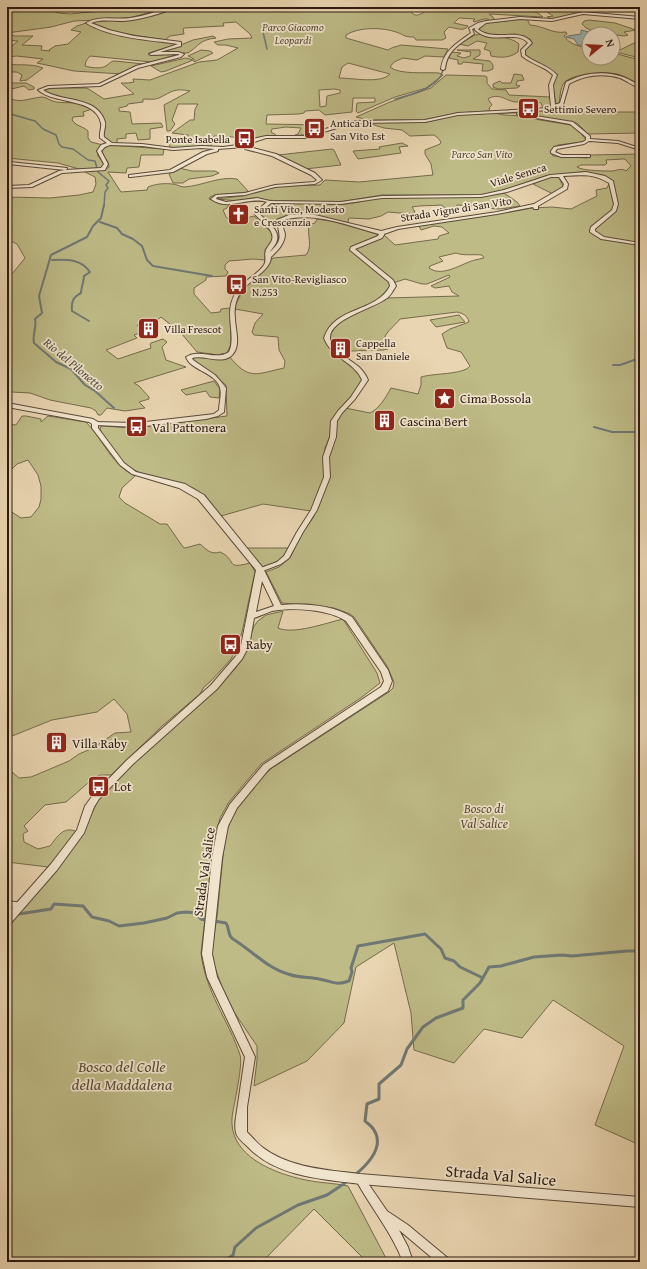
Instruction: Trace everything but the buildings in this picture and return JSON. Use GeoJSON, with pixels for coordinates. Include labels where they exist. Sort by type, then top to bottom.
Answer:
{"type":"FeatureCollection","features":[{"type":"Feature","properties":{"kind":"street"},"geometry":{"type":"LineString","coordinates":[[109,144],[102,138],[100,132],[103,127],[103,122],[92,107],[83,103],[63,100],[51,96],[43,92],[40,88],[100,85],[137,67],[181,55],[178,53],[151,54],[170,49],[180,45],[180,43],[127,36],[108,31],[88,23],[95,20],[123,20],[136,18],[173,7]]}},
{"type":"Feature","properties":{"kind":"street"},"geometry":{"type":"LineString","coordinates":[[443,69],[444,62],[449,51],[454,45],[473,33],[470,29],[473,26],[520,18],[552,20],[583,13],[640,18]]}},
{"type":"Feature","properties":{"kind":"street"},"geometry":{"type":"LineString","coordinates":[[481,24],[476,29],[486,36],[495,37],[516,35],[530,41],[523,50],[523,55],[548,68],[555,75],[551,85],[553,108]]}},
{"type":"Feature","properties":{"kind":"street"},"geometry":{"type":"LineString","coordinates":[[131,176],[167,172],[208,152],[246,146],[255,140],[309,136],[342,125],[361,122],[428,121],[453,114],[553,108],[562,102],[567,83],[579,78],[612,75],[640,86]]}},
{"type":"Feature","properties":{"kind":"street"},"geometry":{"type":"LineString","coordinates":[[495,112],[525,115],[571,124],[582,131],[588,140]]}},
{"type":"Feature","properties":{"kind":"street"},"geometry":{"type":"LineString","coordinates":[[588,156],[558,156],[553,153],[553,151],[558,147],[584,143],[588,140],[618,142],[639,149]]}},
{"type":"Feature","properties":{"kind":"street"},"geometry":{"type":"LineString","coordinates":[[10,163],[69,170],[99,170],[106,166],[106,164],[99,151],[103,146],[109,144],[173,149],[246,146],[274,155],[320,179],[320,181],[314,183],[269,184],[267,182]]}},
{"type":"Feature","properties":{"kind":"street"},"geometry":{"type":"LineString","coordinates":[[7,187],[27,186],[54,174],[69,170]]}},
{"type":"Feature","properties":{"kind":"street","name":"Viale Seneca"},"geometry":{"type":"LineString","coordinates":[[294,184],[270,187],[240,195],[216,196],[213,199],[216,201],[234,202],[262,200],[270,202],[290,201],[341,203],[382,197],[486,195],[505,192],[545,177],[586,173],[598,175],[609,180],[612,185],[616,204],[614,211],[593,228],[592,231],[603,238],[640,244]]}},
{"type":"Feature","properties":{"kind":"street","name":"Strada Vigne di San Vito"},"geometry":{"type":"LineString","coordinates":[[380,233],[397,228],[535,206],[565,188],[566,184],[560,175]]}},
{"type":"Feature","properties":{"kind":"street"},"geometry":{"type":"LineString","coordinates":[[7,405],[91,420],[96,423],[137,425],[220,414],[223,406],[222,385],[190,361],[190,357],[198,354],[221,357],[231,353],[233,345],[232,309],[237,294],[245,282],[267,264],[268,252],[275,240],[274,233],[258,217],[256,212],[270,202]]}},
{"type":"Feature","properties":{"kind":"street"},"geometry":{"type":"LineString","coordinates":[[260,570],[279,564],[288,557],[300,532],[314,510],[327,477],[326,458],[333,437],[334,421],[353,398],[365,380],[362,372],[331,348],[327,335],[333,327],[347,315],[384,299],[391,290],[392,286],[391,281],[352,250],[359,244],[380,237],[382,235],[380,233],[313,217],[301,215],[290,216],[279,220],[282,234],[280,242],[268,257]]}},
{"type":"Feature","properties":{"kind":"street"},"geometry":{"type":"LineString","coordinates":[[96,423],[95,428],[122,464],[127,468],[142,476],[182,486],[201,497],[260,570],[278,607]]}},
{"type":"Feature","properties":{"kind":"street"},"geometry":{"type":"LineString","coordinates":[[7,921],[54,867],[81,831],[90,806],[96,797],[135,758],[214,687],[231,668],[245,646],[260,570]]}},
{"type":"Feature","properties":{"kind":"street","name":"Strada Val Salice"},"geometry":{"type":"LineString","coordinates":[[251,617],[278,607],[338,612],[346,616],[385,672],[388,681],[384,688],[377,694],[266,767],[233,806],[223,826],[217,858],[207,954],[212,977],[250,1057],[241,1117],[242,1132],[252,1145],[269,1159],[293,1168],[360,1179],[640,1202]]}},
{"type":"Feature","properties":{"kind":"street"},"geometry":{"type":"LineString","coordinates":[[7,904],[21,905]]}},
{"type":"Feature","properties":{"kind":"street"},"geometry":{"type":"LineString","coordinates":[[360,1179],[369,1196],[383,1214],[405,1253],[408,1262]]}},
{"type":"Feature","properties":{"kind":"street"},"geometry":{"type":"LineString","coordinates":[[383,1214],[404,1228],[445,1262]]}},
{"type":"Feature","properties":{"kind":"green space"},"geometry":{"type":"Polygon","coordinates":[[[7,7],[38,7],[59,13],[70,14],[101,11],[97,7],[171,7],[125,19],[74,21],[51,27],[7,33],[7,7]]]}},
{"type":"Feature","properties":{"kind":"green space","name":"Parco Giacomo Leopardi"},"geometry":{"type":"Polygon","coordinates":[[[176,7],[410,7],[412,13],[417,15],[436,7],[504,7],[478,10],[494,11],[520,9],[536,12],[543,17],[489,14],[495,21],[484,19],[474,22],[473,21],[475,19],[459,18],[454,23],[468,26],[464,29],[449,27],[444,32],[446,38],[442,40],[416,40],[414,37],[406,36],[390,30],[363,29],[351,32],[346,35],[346,38],[388,50],[401,45],[448,49],[444,57],[425,56],[417,60],[403,58],[394,62],[390,67],[394,70],[413,73],[439,73],[443,75],[426,88],[395,97],[358,113],[356,111],[357,103],[375,102],[375,98],[353,98],[352,112],[325,115],[319,110],[305,111],[304,113],[299,114],[267,115],[266,124],[325,125],[302,135],[295,135],[298,134],[301,128],[286,127],[272,129],[271,132],[276,135],[275,136],[250,138],[214,136],[211,146],[170,148],[169,141],[176,137],[179,141],[189,140],[188,135],[172,133],[190,120],[194,120],[195,109],[198,104],[178,104],[172,120],[175,124],[170,131],[167,131],[164,105],[190,91],[174,91],[157,99],[143,99],[143,102],[128,104],[127,106],[119,108],[119,111],[130,112],[132,124],[161,123],[163,127],[150,129],[150,139],[138,140],[136,133],[126,134],[126,138],[117,139],[117,144],[112,144],[104,139],[103,132],[105,123],[99,113],[92,106],[77,101],[60,98],[43,90],[51,88],[87,88],[104,99],[134,94],[121,83],[134,82],[133,79],[150,80],[199,62],[217,60],[238,48],[218,45],[214,42],[228,39],[252,38],[250,34],[236,22],[223,23],[224,26],[184,28],[184,34],[170,36],[165,40],[115,32],[90,22],[110,20],[121,21],[176,7]],[[348,63],[342,67],[339,78],[374,80],[386,77],[390,74],[348,63]],[[319,90],[320,107],[326,106],[327,96],[340,93],[340,90],[319,90]]]}},
{"type":"Feature","properties":{"kind":"green space"},"geometry":{"type":"Polygon","coordinates":[[[540,7],[564,7],[565,9],[583,12],[560,19],[551,19],[547,17],[553,16],[540,7]]]}},
{"type":"Feature","properties":{"kind":"green space"},"geometry":{"type":"Polygon","coordinates":[[[527,19],[530,25],[556,32],[566,32],[567,34],[564,36],[566,39],[581,47],[581,66],[621,66],[621,55],[640,60],[640,85],[617,74],[597,73],[581,75],[564,83],[561,90],[559,104],[556,104],[553,87],[556,75],[525,54],[525,50],[532,44],[530,39],[515,34],[489,36],[479,31],[479,29],[486,23],[527,19]]]}},
{"type":"Feature","properties":{"kind":"green space"},"geometry":{"type":"Polygon","coordinates":[[[589,20],[615,23],[636,30],[624,32],[628,35],[621,36],[621,26],[584,26],[582,24],[584,21],[589,20]]]}},
{"type":"Feature","properties":{"kind":"green space"},"geometry":{"type":"Polygon","coordinates":[[[86,23],[106,32],[178,44],[149,53],[153,55],[179,54],[152,62],[90,56],[86,61],[85,66],[96,68],[104,67],[114,61],[144,64],[122,74],[74,71],[37,63],[43,59],[17,56],[7,57],[7,45],[12,46],[18,41],[7,40],[7,34],[15,36],[33,36],[22,45],[42,46],[41,50],[50,51],[49,50],[55,46],[68,44],[81,32],[71,30],[86,23]]]}},
{"type":"Feature","properties":{"kind":"green space"},"geometry":{"type":"Polygon","coordinates":[[[480,34],[510,39],[519,44],[518,52],[509,56],[495,57],[491,56],[490,51],[484,49],[487,43],[477,41],[468,46],[459,44],[475,35],[480,34]]]}},
{"type":"Feature","properties":{"kind":"green space"},"geometry":{"type":"Polygon","coordinates":[[[213,36],[216,38],[203,42],[188,53],[155,53],[171,49],[193,40],[213,36]]]}},
{"type":"Feature","properties":{"kind":"green space"},"geometry":{"type":"Polygon","coordinates":[[[634,43],[640,44],[640,58],[621,53],[621,50],[634,43]]]}},
{"type":"Feature","properties":{"kind":"green space"},"geometry":{"type":"Polygon","coordinates":[[[201,50],[210,51],[213,53],[194,62],[194,59],[188,56],[201,50]]]}},
{"type":"Feature","properties":{"kind":"green space"},"geometry":{"type":"Polygon","coordinates":[[[457,50],[480,50],[480,55],[473,59],[490,61],[493,65],[493,69],[482,71],[483,64],[463,62],[462,64],[458,64],[458,60],[449,58],[451,52],[461,53],[457,56],[464,58],[470,56],[471,52],[457,50]]]}},
{"type":"Feature","properties":{"kind":"green space"},"geometry":{"type":"Polygon","coordinates":[[[186,58],[193,60],[166,71],[161,72],[151,66],[186,58]]]}},
{"type":"Feature","properties":{"kind":"green space"},"geometry":{"type":"Polygon","coordinates":[[[7,64],[43,68],[27,80],[20,81],[22,75],[17,72],[7,72],[7,64]]]}},
{"type":"Feature","properties":{"kind":"green space"},"geometry":{"type":"Polygon","coordinates":[[[514,74],[522,75],[524,80],[517,81],[516,85],[520,86],[517,88],[498,89],[493,87],[493,84],[500,81],[502,83],[511,83],[514,74]]]}},
{"type":"Feature","properties":{"kind":"green space"},"geometry":{"type":"Polygon","coordinates":[[[446,75],[485,76],[487,77],[487,83],[492,89],[506,90],[509,95],[551,97],[552,107],[545,109],[541,103],[538,102],[515,102],[495,96],[488,99],[492,105],[489,108],[490,111],[457,113],[423,120],[369,120],[356,117],[390,102],[431,88],[446,75]]]}},
{"type":"Feature","properties":{"kind":"green space"},"geometry":{"type":"Polygon","coordinates":[[[7,83],[26,83],[34,87],[34,89],[29,90],[24,86],[7,90],[7,83]]]}},
{"type":"Feature","properties":{"kind":"green space"},"geometry":{"type":"Polygon","coordinates":[[[7,90],[11,99],[15,100],[44,97],[56,102],[83,104],[92,109],[83,112],[84,116],[73,117],[72,120],[88,131],[88,138],[91,142],[103,145],[97,150],[98,156],[104,164],[102,168],[105,170],[109,167],[109,165],[103,155],[102,150],[109,145],[164,149],[163,155],[141,155],[139,167],[127,168],[126,173],[108,172],[121,192],[147,190],[148,187],[160,184],[174,184],[184,187],[230,178],[237,179],[249,192],[215,195],[209,199],[229,204],[227,208],[223,210],[226,217],[231,221],[246,219],[254,216],[271,232],[273,239],[265,250],[265,260],[253,259],[229,261],[225,265],[225,269],[228,272],[226,276],[206,277],[206,280],[194,288],[194,294],[211,313],[220,312],[221,309],[230,308],[231,344],[227,353],[218,355],[197,352],[181,333],[161,317],[157,320],[137,325],[142,332],[134,335],[137,338],[106,350],[118,359],[151,348],[151,343],[163,339],[167,342],[162,347],[166,360],[186,367],[134,383],[139,386],[149,397],[149,399],[139,402],[145,408],[125,411],[107,408],[101,415],[98,415],[96,411],[91,408],[50,400],[30,393],[12,392],[7,395],[7,275],[12,274],[25,258],[17,244],[7,239],[7,197],[50,198],[79,195],[93,192],[96,184],[95,177],[79,169],[58,163],[7,158],[7,90]]]}},
{"type":"Feature","properties":{"kind":"green space"},"geometry":{"type":"Polygon","coordinates":[[[575,109],[583,112],[640,112],[640,133],[588,134],[577,123],[546,119],[521,113],[501,113],[575,109]]]}},
{"type":"Feature","properties":{"kind":"green space","name":"Bosco di Val Salice"},"geometry":{"type":"Polygon","coordinates":[[[494,113],[523,116],[571,125],[580,132],[586,140],[582,142],[558,145],[550,151],[553,156],[587,158],[591,155],[640,154],[640,1145],[595,1125],[624,1046],[553,1000],[522,1038],[484,1029],[454,1063],[414,1050],[411,1013],[394,943],[356,967],[344,1023],[307,1061],[254,1086],[257,1046],[234,1012],[222,987],[213,962],[212,948],[217,917],[225,836],[232,814],[264,775],[272,768],[389,692],[393,688],[394,682],[387,666],[354,617],[334,608],[282,603],[266,572],[279,567],[290,558],[301,534],[313,518],[321,498],[336,420],[345,408],[370,413],[385,399],[391,388],[418,394],[421,385],[421,377],[461,371],[470,366],[461,352],[447,348],[442,334],[450,329],[469,322],[465,315],[457,312],[400,319],[387,333],[384,339],[388,349],[352,351],[347,350],[342,345],[332,346],[329,334],[336,326],[349,315],[387,298],[459,296],[452,292],[449,286],[435,288],[431,286],[450,277],[449,275],[427,284],[405,279],[393,283],[354,249],[384,235],[395,245],[438,239],[439,236],[449,233],[442,227],[434,226],[421,230],[419,226],[532,208],[552,207],[571,209],[597,196],[596,190],[607,188],[609,184],[603,175],[581,172],[545,176],[501,191],[480,195],[382,195],[339,202],[241,201],[216,199],[243,196],[271,187],[320,185],[325,180],[359,182],[433,175],[431,164],[425,154],[425,150],[440,144],[441,142],[438,138],[434,135],[410,136],[402,130],[384,128],[371,124],[376,122],[427,122],[458,115],[494,113]],[[625,159],[606,160],[607,163],[605,165],[581,165],[577,167],[594,170],[613,171],[621,169],[626,171],[631,166],[625,159]],[[456,253],[439,257],[443,261],[430,266],[429,268],[434,271],[446,271],[484,258],[482,255],[465,255],[456,253]]]}},
{"type":"Feature","properties":{"kind":"green space"},"geometry":{"type":"Polygon","coordinates":[[[402,143],[408,146],[399,147],[401,153],[358,159],[353,151],[380,149],[379,147],[402,143]]]}},
{"type":"Feature","properties":{"kind":"green space"},"geometry":{"type":"Polygon","coordinates":[[[334,150],[341,165],[305,169],[278,155],[334,150]]]}},
{"type":"Feature","properties":{"kind":"green space"},"geometry":{"type":"Polygon","coordinates":[[[179,168],[192,171],[215,171],[219,173],[212,176],[189,179],[183,183],[173,183],[169,174],[179,168]]]}},
{"type":"Feature","properties":{"kind":"green space"},"geometry":{"type":"Polygon","coordinates":[[[558,176],[563,186],[562,189],[553,194],[533,184],[547,178],[558,176]]]}},
{"type":"Feature","properties":{"kind":"green space"},"geometry":{"type":"Polygon","coordinates":[[[504,193],[517,202],[520,206],[497,209],[457,205],[456,208],[447,209],[441,205],[419,206],[412,207],[415,212],[412,214],[388,212],[381,216],[369,219],[349,218],[349,224],[313,216],[295,215],[277,219],[277,225],[275,225],[263,218],[258,213],[266,207],[275,204],[298,202],[342,204],[387,197],[475,197],[504,193]]]}},
{"type":"Feature","properties":{"kind":"green space"},"geometry":{"type":"Polygon","coordinates":[[[317,219],[336,222],[380,235],[355,245],[351,250],[389,281],[390,287],[387,293],[375,302],[343,316],[331,327],[326,335],[329,348],[354,368],[363,378],[357,390],[333,418],[330,436],[325,448],[325,476],[311,511],[263,504],[221,516],[205,497],[193,488],[177,482],[145,475],[128,466],[119,458],[105,439],[100,427],[132,428],[227,416],[226,385],[192,359],[196,356],[229,356],[242,369],[254,374],[284,368],[285,361],[279,350],[278,337],[254,335],[252,332],[255,323],[263,314],[235,309],[235,306],[246,284],[266,267],[273,258],[306,255],[309,248],[309,225],[315,223],[317,219]]]}},
{"type":"Feature","properties":{"kind":"green space"},"geometry":{"type":"Polygon","coordinates":[[[459,315],[465,322],[436,327],[430,320],[459,315]]]}},
{"type":"Feature","properties":{"kind":"green space"},"geometry":{"type":"Polygon","coordinates":[[[214,381],[220,389],[219,398],[210,397],[206,391],[186,395],[181,390],[214,381]]]}},
{"type":"Feature","properties":{"kind":"green space"},"geometry":{"type":"Polygon","coordinates":[[[22,416],[41,419],[41,422],[48,416],[86,422],[114,459],[135,476],[122,488],[119,497],[125,503],[160,524],[167,524],[183,547],[185,548],[200,544],[209,551],[214,553],[220,552],[225,555],[234,565],[250,563],[255,572],[238,646],[231,659],[204,687],[200,694],[162,726],[111,775],[101,775],[95,777],[66,802],[45,805],[24,826],[28,831],[23,834],[24,842],[38,849],[50,846],[61,833],[65,831],[72,830],[77,832],[48,867],[7,862],[7,764],[12,772],[19,778],[31,777],[69,761],[79,754],[93,748],[115,733],[131,732],[127,714],[114,699],[97,712],[52,720],[7,738],[7,509],[21,518],[31,517],[39,507],[41,499],[41,486],[38,475],[28,460],[17,464],[7,474],[7,424],[16,425],[22,416]]]}},
{"type":"Feature","properties":{"kind":"green space"},"geometry":{"type":"Polygon","coordinates":[[[246,548],[288,548],[281,559],[262,567],[246,548]]]}},
{"type":"Feature","properties":{"kind":"green space","name":"Bosco del Colle della Maddalena"},"geometry":{"type":"Polygon","coordinates":[[[283,611],[278,628],[284,630],[310,628],[343,619],[377,673],[380,683],[362,697],[261,764],[229,802],[220,818],[214,842],[201,953],[203,967],[212,992],[235,1042],[241,1060],[232,1126],[236,1139],[243,1150],[253,1159],[279,1172],[311,1181],[348,1186],[388,1262],[367,1262],[314,1209],[262,1262],[7,1262],[7,926],[61,862],[83,833],[98,800],[126,769],[204,701],[233,671],[243,658],[254,626],[258,621],[266,615],[283,611]]]}},
{"type":"Feature","properties":{"kind":"water"},"geometry":{"type":"Polygon","coordinates":[[[581,34],[581,45],[578,45],[574,39],[566,37],[581,34]]]}},
{"type":"Feature","properties":{"kind":"waterway"},"geometry":{"type":"LineString","coordinates":[[263,32],[267,49]]}},
{"type":"Feature","properties":{"kind":"waterway"},"geometry":{"type":"LineString","coordinates":[[441,75],[443,70]]}},
{"type":"Feature","properties":{"kind":"waterway"},"geometry":{"type":"LineString","coordinates":[[395,99],[426,89],[441,76]]}},
{"type":"Feature","properties":{"kind":"waterway","name":"Rio del Pilonetto"},"geometry":{"type":"LineString","coordinates":[[7,113],[35,121],[43,129],[56,135],[59,144],[62,147],[73,149],[88,160],[95,161],[98,172],[109,181],[106,185],[108,188],[105,192],[104,206]]}},
{"type":"Feature","properties":{"kind":"waterway","name":"Rio del Pilonetto"},"geometry":{"type":"LineString","coordinates":[[104,205],[101,218],[93,226],[87,237],[51,255],[39,296],[42,313],[35,319],[34,343],[56,362],[71,369],[85,385],[95,391],[114,408]]}},
{"type":"Feature","properties":{"kind":"waterway"},"geometry":{"type":"LineString","coordinates":[[100,222],[117,228],[122,234],[133,239],[142,246],[147,260],[153,266],[212,276]]}},
{"type":"Feature","properties":{"kind":"waterway"},"geometry":{"type":"LineString","coordinates":[[52,260],[68,260],[78,262],[90,272],[84,276],[81,293],[76,296],[72,302],[72,311],[89,321]]}},
{"type":"Feature","properties":{"kind":"waterway"},"geometry":{"type":"LineString","coordinates":[[613,365],[620,365],[640,358]]}},
{"type":"Feature","properties":{"kind":"waterway"},"geometry":{"type":"LineString","coordinates":[[594,427],[612,432],[640,432]]}},
{"type":"Feature","properties":{"kind":"waterway"},"geometry":{"type":"LineString","coordinates":[[19,914],[51,909],[54,904],[83,906],[92,917],[109,921],[119,926],[144,923],[167,918],[177,913],[186,912],[195,913],[201,919],[209,921]]}},
{"type":"Feature","properties":{"kind":"waterway"},"geometry":{"type":"LineString","coordinates":[[214,921],[226,923],[231,937],[273,968],[296,976],[337,983],[349,981],[352,972],[351,968],[358,946],[425,934],[441,949],[445,958],[454,961],[460,967],[483,978]]}},
{"type":"Feature","properties":{"kind":"waterway"},"geometry":{"type":"LineString","coordinates":[[483,978],[489,967],[501,966],[534,957],[562,955],[572,956],[627,951],[634,951],[640,954]]}},
{"type":"Feature","properties":{"kind":"waterway"},"geometry":{"type":"LineString","coordinates":[[355,1175],[365,1166],[376,1149],[377,1136],[371,1126],[365,1121],[367,1104],[379,1099],[379,1084],[401,1065],[407,1049],[423,1027],[436,1018],[463,1008],[463,1000],[480,983],[483,978]]}},
{"type":"Feature","properties":{"kind":"waterway"},"geometry":{"type":"LineString","coordinates":[[223,1262],[233,1255],[235,1247],[256,1228],[298,1205],[327,1195],[348,1181]]}},
{"type":"Feature","properties":{"kind":"place","name":"Settimio Severo"},"geometry":{"type":"Point","coordinates":[529,109]}},
{"type":"Feature","properties":{"kind":"place","name":"Antica Di San Vito Est"},"geometry":{"type":"Point","coordinates":[315,129]}},
{"type":"Feature","properties":{"kind":"place","name":"Ponte Isabella"},"geometry":{"type":"Point","coordinates":[245,139]}},
{"type":"Feature","properties":{"kind":"place","name":"Santi Vito, Modesto e Crescenzia"},"geometry":{"type":"Point","coordinates":[238,215]}},
{"type":"Feature","properties":{"kind":"place","name":"San Vito-Revigliasco N.253"},"geometry":{"type":"Point","coordinates":[237,285]}},
{"type":"Feature","properties":{"kind":"place","name":"Villa Frescot"},"geometry":{"type":"Point","coordinates":[148,329]}},
{"type":"Feature","properties":{"kind":"place","name":"Cappella San Daniele"},"geometry":{"type":"Point","coordinates":[340,349]}},
{"type":"Feature","properties":{"kind":"place","name":"Cima Bossola"},"geometry":{"type":"Point","coordinates":[445,398]}},
{"type":"Feature","properties":{"kind":"place","name":"Cascina Bert"},"geometry":{"type":"Point","coordinates":[385,421]}},
{"type":"Feature","properties":{"kind":"place","name":"Val Pattonera"},"geometry":{"type":"Point","coordinates":[137,427]}},
{"type":"Feature","properties":{"kind":"place","name":"Raby"},"geometry":{"type":"Point","coordinates":[231,644]}},
{"type":"Feature","properties":{"kind":"place","name":"Villa Raby"},"geometry":{"type":"Point","coordinates":[56,743]}},
{"type":"Feature","properties":{"kind":"place","name":"Lot"},"geometry":{"type":"Point","coordinates":[99,786]}},
{"type":"Feature","properties":{"kind":"park label","name":"Parco San Vito"},"geometry":{"type":"Point","coordinates":[482,154]}}]}
